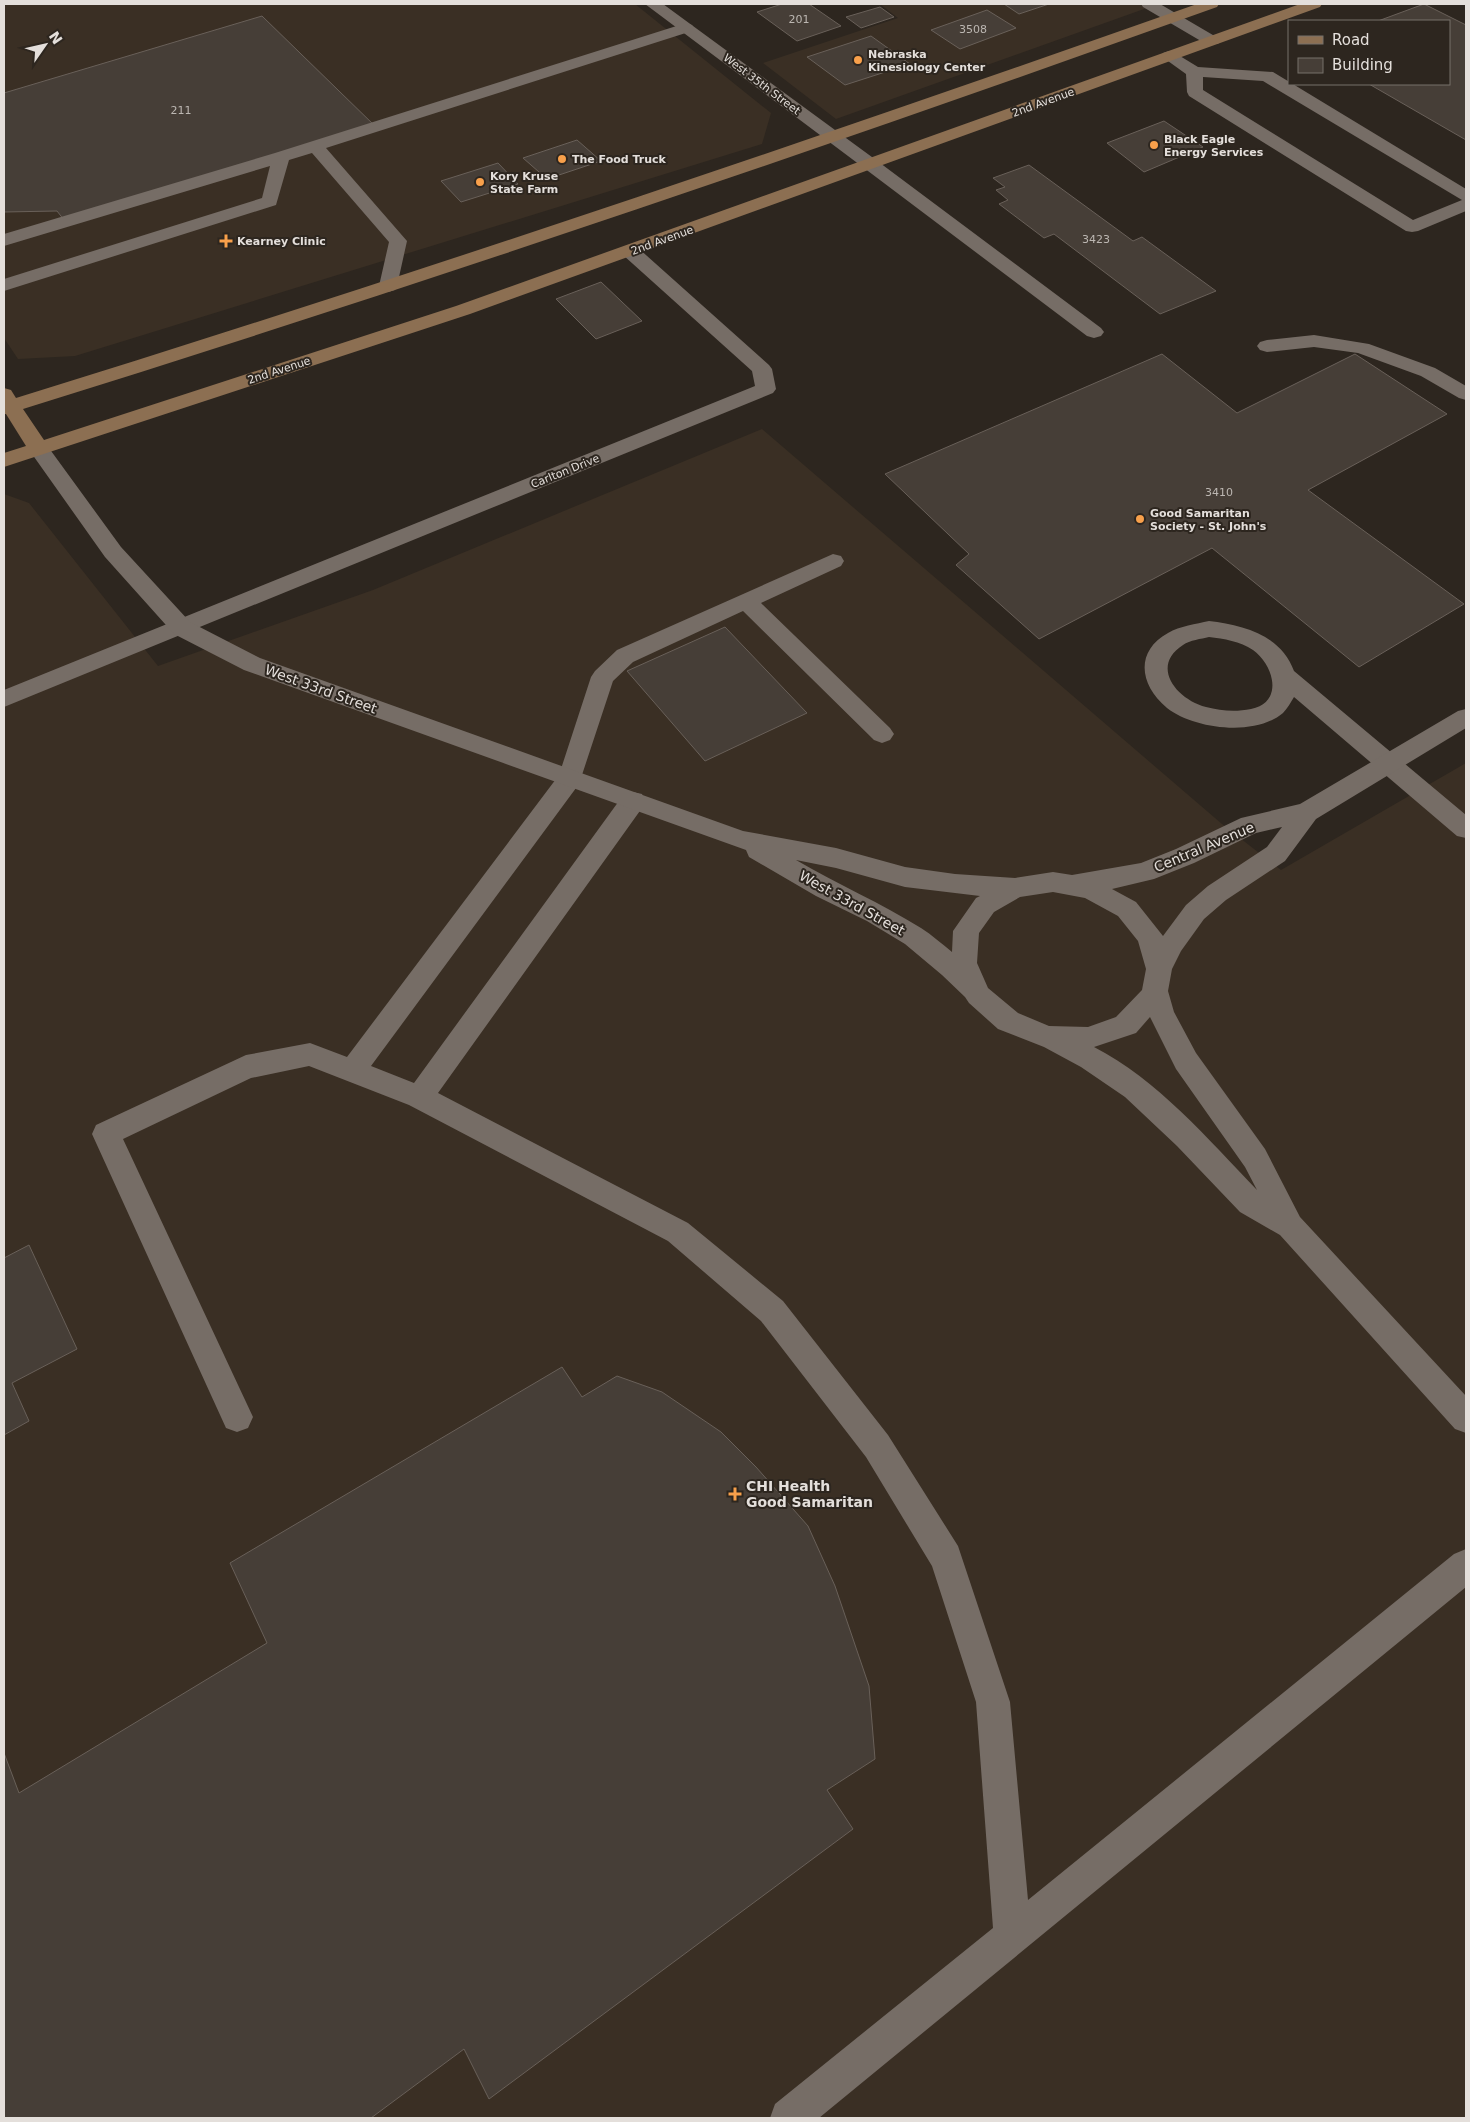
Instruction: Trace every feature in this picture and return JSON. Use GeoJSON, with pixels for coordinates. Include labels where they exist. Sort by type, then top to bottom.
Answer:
{"type":"FeatureCollection","features":[{"type":"Feature","properties":{"kind":"main road"},"geometry":{"type":"LineString","coordinates":[[6,403],[388,286],[833,137],[1211,4]]}},
{"type":"Feature","properties":{"kind":"main road","name":"2nd Avenue"},"geometry":{"type":"LineString","coordinates":[[4,460],[463,310],[1314,4]]}},
{"type":"Feature","properties":{"kind":"main road","name":"West 33rd Street"},"geometry":{"type":"LineString","coordinates":[[6,403],[39,449]]}},
{"type":"Feature","properties":{"kind":"street","name":"West 35th Street"},"geometry":{"type":"LineString","coordinates":[[653,4],[1094,332]]}},
{"type":"Feature","properties":{"kind":"street"},"geometry":{"type":"LineString","coordinates":[[1149,4],[1212,41]]}},
{"type":"Feature","properties":{"kind":"street"},"geometry":{"type":"LineString","coordinates":[[4,240],[281,157],[686,28]]}},
{"type":"Feature","properties":{"kind":"street"},"geometry":{"type":"LineString","coordinates":[[1169,56],[1194,72],[1267,76],[1466,196]]}},
{"type":"Feature","properties":{"kind":"street"},"geometry":{"type":"LineString","coordinates":[[1194,72],[1195,92],[1412,227],[1466,204]]}},
{"type":"Feature","properties":{"kind":"street"},"geometry":{"type":"LineString","coordinates":[[315,146],[398,241],[388,286]]}},
{"type":"Feature","properties":{"kind":"street"},"geometry":{"type":"LineString","coordinates":[[4,285],[270,201],[281,157]]}},
{"type":"Feature","properties":{"kind":"street","name":"Carlton Drive"},"geometry":{"type":"LineString","coordinates":[[182,628],[766,389],[762,369],[630,251]]}},
{"type":"Feature","properties":{"kind":"street"},"geometry":{"type":"LineString","coordinates":[[1267,346],[1314,341],[1362,348],[1428,372],[1466,394]]}},
{"type":"Feature","properties":{"kind":"street","name":"West 33rd Street"},"geometry":{"type":"LineString","coordinates":[[39,449],[113,552],[182,628],[252,664],[741,840],[836,858],[904,877],[954,884],[1015,888]]}},
{"type":"Feature","properties":{"kind":"street"},"geometry":{"type":"LineString","coordinates":[[352,1072],[570,778],[603,677],[625,656],[833,561]]}},
{"type":"Feature","properties":{"kind":"street"},"geometry":{"type":"LineString","coordinates":[[746,601],[882,734]]}},
{"type":"Feature","properties":{"kind":"street"},"geometry":{"type":"LineString","coordinates":[[4,699],[182,628]]}},
{"type":"Feature","properties":{"kind":"street"},"geometry":{"type":"LineString","coordinates":[[1285,677],[1285,693],[1275,707],[1259,716],[1238,721],[1216,720],[1193,713],[1174,702],[1161,689],[1156,675],[1156,660],[1162,648],[1174,638],[1190,632],[1209,629],[1229,631],[1248,637],[1265,647],[1279,661],[1285,677],[1466,829]]}},
{"type":"Feature","properties":{"kind":"street","name":"Central Avenue"},"geometry":{"type":"LineString","coordinates":[[1070,884],[1108,880],[1145,872],[1185,856],[1250,824],[1307,812],[1466,717]]}},
{"type":"Feature","properties":{"kind":"street"},"geometry":{"type":"LineString","coordinates":[[419,1097],[633,801]]}},
{"type":"Feature","properties":{"kind":"street","name":"Central Avenue"},"geometry":{"type":"LineString","coordinates":[[1157,980],[1172,944],[1195,912],[1217,893],[1276,854],[1307,812]]}},
{"type":"Feature","properties":{"kind":"street","name":"West 33rd Street"},"geometry":{"type":"LineString","coordinates":[[741,840],[825,890],[876,914],[914,937],[951,967],[978,995]]}},
{"type":"Feature","properties":{"kind":"street"},"geometry":{"type":"LineString","coordinates":[[1290,1226],[1250,1203],[1187,1137],[1135,1089],[1091,1059],[1047,1036],[1008,1021],[978,995],[964,963],[966,931],[985,904],[1015,888],[1053,882],[1092,890],[1126,909],[1150,937],[1161,1012],[1186,1061],[1255,1158],[1290,1226],[1466,1418]]}},
{"type":"Feature","properties":{"kind":"street"},"geometry":{"type":"LineString","coordinates":[[1047,1036],[1088,1038],[1126,1025],[1150,1000],[1157,980]]}},
{"type":"Feature","properties":{"kind":"street"},"geometry":{"type":"LineString","coordinates":[[237,1417],[106,1134],[246,1067],[310,1054],[419,1097],[678,1232],[772,1311],[878,1446],[946,1558],[993,1702],[1012,1935]]}},
{"type":"Feature","properties":{"kind":"street"},"geometry":{"type":"LineString","coordinates":[[789,2118],[1466,1566]]}},
{"type":"Feature","properties":{"kind":"shaded area","name":"Kearney Clinic"},"geometry":{"type":"Polygon","coordinates":[[[4,4],[635,4],[771,113],[762,144],[75,356],[18,359],[4,338],[4,4]]]}},
{"type":"Feature","properties":{"kind":"shaded area"},"geometry":{"type":"Polygon","coordinates":[[[880,4],[1158,4],[836,119],[763,63],[898,18],[880,4]]]}},
{"type":"Feature","properties":{"kind":"shaded area","name":"CHI Health Good Samaritan"},"geometry":{"type":"Polygon","coordinates":[[[762,429],[1222,824],[1281,870],[1466,763],[1466,2118],[4,2118],[4,494],[29,503],[158,666],[373,590],[762,429]]]}},
{"type":"Feature","properties":{"kind":"building"},"geometry":{"type":"Polygon","coordinates":[[[782,4],[809,4],[841,26],[797,41],[757,12],[782,4]]]}},
{"type":"Feature","properties":{"kind":"building"},"geometry":{"type":"Polygon","coordinates":[[[1004,4],[1049,4],[1019,14],[1004,4]]]}},
{"type":"Feature","properties":{"kind":"building"},"geometry":{"type":"Polygon","coordinates":[[[1424,4],[1466,25],[1466,140],[1371,85],[1450,85],[1450,20],[1381,20],[1424,4]]]}},
{"type":"Feature","properties":{"kind":"building"},"geometry":{"type":"Polygon","coordinates":[[[880,7],[894,17],[861,28],[846,17],[880,7]]]}},
{"type":"Feature","properties":{"kind":"building"},"geometry":{"type":"Polygon","coordinates":[[[987,10],[1016,28],[960,49],[931,30],[987,10]]]}},
{"type":"Feature","properties":{"kind":"building"},"geometry":{"type":"Polygon","coordinates":[[[262,16],[376,127],[68,225],[57,211],[4,212],[4,93],[262,16]]]}},
{"type":"Feature","properties":{"kind":"building","name":"Nebraska Kinesiology Center"},"geometry":{"type":"Polygon","coordinates":[[[871,36],[910,64],[845,85],[807,57],[871,36]]]}},
{"type":"Feature","properties":{"kind":"building","name":"Black Eagle Energy Services"},"geometry":{"type":"Polygon","coordinates":[[[1164,121],[1203,147],[1144,172],[1107,143],[1164,121]]]}},
{"type":"Feature","properties":{"kind":"building","name":"The Food Truck"},"geometry":{"type":"Polygon","coordinates":[[[577,140],[601,161],[547,179],[523,158],[577,140]]]}},
{"type":"Feature","properties":{"kind":"building","name":"Kory Kruse State Farm"},"geometry":{"type":"Polygon","coordinates":[[[498,163],[518,184],[461,202],[441,181],[498,163]]]}},
{"type":"Feature","properties":{"kind":"building"},"geometry":{"type":"Polygon","coordinates":[[[1029,165],[1133,241],[1142,237],[1216,291],[1160,314],[1054,234],[1044,238],[999,204],[1008,200],[996,190],[1005,187],[993,178],[1029,165]]]}},
{"type":"Feature","properties":{"kind":"building"},"geometry":{"type":"Polygon","coordinates":[[[601,282],[642,321],[596,339],[556,299],[601,282]]]}},
{"type":"Feature","properties":{"kind":"building","name":"Good Samaritan Society - St. John's"},"geometry":{"type":"Polygon","coordinates":[[[1162,354],[1237,413],[1355,354],[1447,414],[1308,490],[1464,604],[1359,667],[1212,548],[1039,639],[956,565],[969,554],[885,474],[1162,354]]]}},
{"type":"Feature","properties":{"kind":"building"},"geometry":{"type":"Polygon","coordinates":[[[725,627],[807,713],[705,761],[627,671],[725,627]]]}},
{"type":"Feature","properties":{"kind":"building"},"geometry":{"type":"Polygon","coordinates":[[[29,1245],[77,1349],[12,1383],[29,1421],[4,1435],[4,1258],[29,1245]]]}},
{"type":"Feature","properties":{"kind":"building"},"geometry":{"type":"Polygon","coordinates":[[[562,1367],[582,1397],[617,1376],[662,1392],[721,1432],[756,1467],[808,1526],[835,1586],[869,1686],[875,1759],[827,1790],[853,1829],[489,2099],[464,2049],[371,2118],[4,2118],[4,1753],[19,1793],[267,1643],[230,1563],[562,1367]]]}},
{"type":"Feature","properties":{"kind":"place","name":"Nebraska Kinesiology Center"},"geometry":{"type":"Point","coordinates":[858,60]}},
{"type":"Feature","properties":{"kind":"place","name":"Black Eagle Energy Services"},"geometry":{"type":"Point","coordinates":[1154,145]}},
{"type":"Feature","properties":{"kind":"place","name":"The Food Truck"},"geometry":{"type":"Point","coordinates":[562,159]}},
{"type":"Feature","properties":{"kind":"place","name":"Kory Kruse State Farm"},"geometry":{"type":"Point","coordinates":[480,182]}},
{"type":"Feature","properties":{"kind":"place","name":"Kearney Clinic"},"geometry":{"type":"Point","coordinates":[226,241]}},
{"type":"Feature","properties":{"kind":"place","name":"Good Samaritan Society - St. John's"},"geometry":{"type":"Point","coordinates":[1140,519]}},
{"type":"Feature","properties":{"kind":"place","name":"CHI Health Good Samaritan"},"geometry":{"type":"Point","coordinates":[735,1494]}}]}
